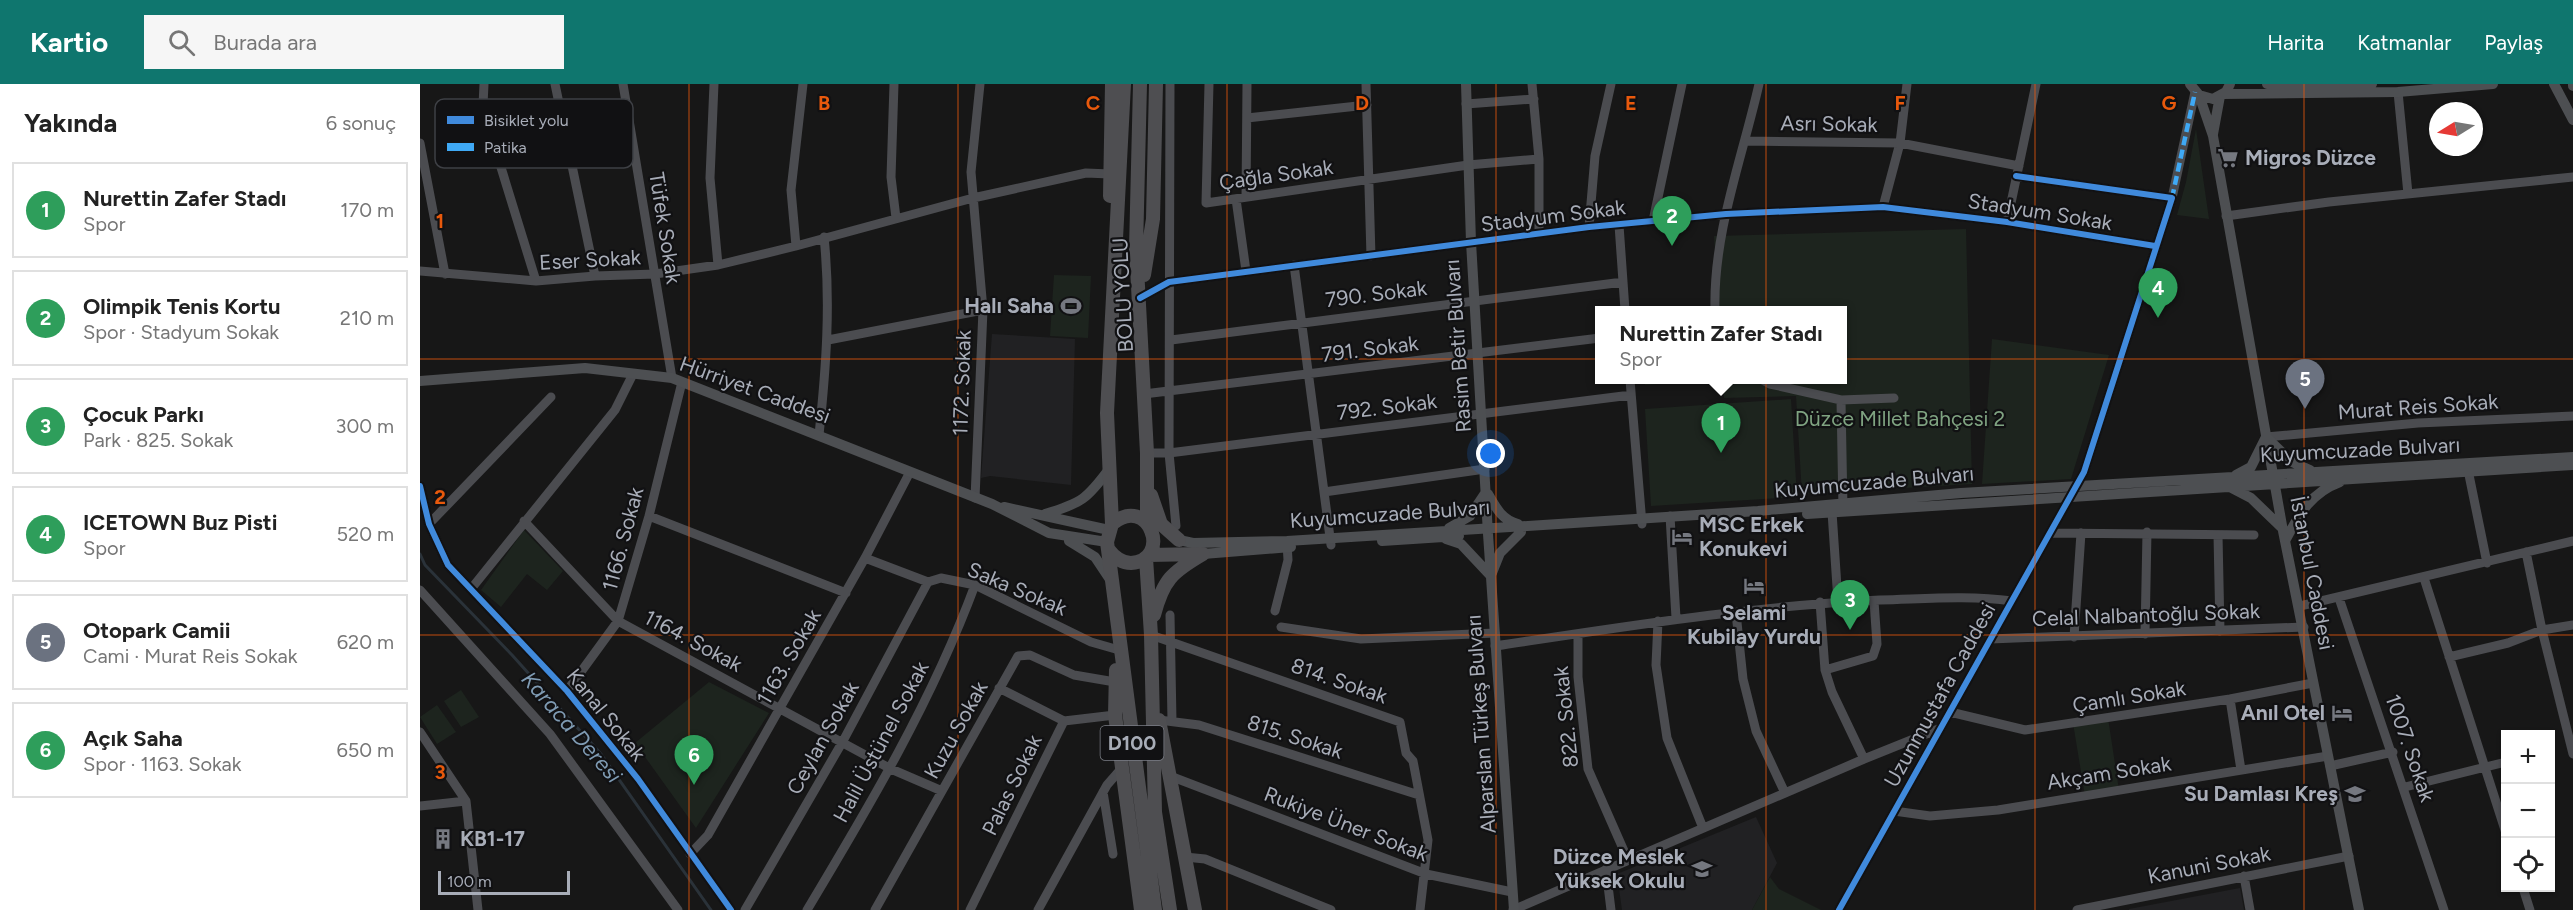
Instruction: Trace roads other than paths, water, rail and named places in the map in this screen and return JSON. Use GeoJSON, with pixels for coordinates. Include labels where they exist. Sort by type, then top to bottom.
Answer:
{"type":"FeatureCollection","features":[{"type":"Feature","properties":{"kind":"highway"},"geometry":{"type":"LineString","coordinates":[[1110,334],[1112,84]]}},
{"type":"Feature","properties":{"kind":"highway"},"geometry":{"type":"LineString","coordinates":[[1124,84],[1107,413],[1110,467],[1109,536],[1118,560],[1126,563],[1147,556],[1203,554]]}},
{"type":"Feature","properties":{"kind":"highway","name":"BOLU YOLU"},"geometry":{"type":"LineString","coordinates":[[1140,84],[1136,249],[1147,453],[1147,523]]}},
{"type":"Feature","properties":{"kind":"highway"},"geometry":{"type":"LineString","coordinates":[[1140,298],[1153,219],[1155,84]]}},
{"type":"Feature","properties":{"kind":"highway"},"geometry":{"type":"LineString","coordinates":[[1148,484],[1161,524],[1178,533]]}},
{"type":"Feature","properties":{"kind":"highway"},"geometry":{"type":"LineString","coordinates":[[1109,536],[1125,516],[1133,516],[1147,523],[1153,536],[1178,533]]}},
{"type":"Feature","properties":{"kind":"highway","name":"D100"},"geometry":{"type":"LineString","coordinates":[[1109,536],[1119,650],[1155,910]]}},
{"type":"Feature","properties":{"kind":"highway","name":"D100"},"geometry":{"type":"LineString","coordinates":[[1153,536],[1147,556],[1155,812],[1170,910]]}},
{"type":"Feature","properties":{"kind":"highway"},"geometry":{"type":"LineString","coordinates":[[1151,631],[1161,591],[1171,575],[1203,554]]}},
{"type":"Feature","properties":{"kind":"highway"},"geometry":{"type":"LineString","coordinates":[[1119,650],[1115,682],[1115,715],[1120,770],[1141,910]]}},
{"type":"Feature","properties":{"kind":"highway"},"geometry":{"type":"LineString","coordinates":[[1152,681],[1166,721],[1170,776],[1195,910]]}},
{"type":"Feature","properties":{"kind":"main road","name":"Rasim Betir Bulvarı"},"geometry":{"type":"LineString","coordinates":[[1466,84],[1471,242],[1488,531]]}},
{"type":"Feature","properties":{"kind":"main road"},"geometry":{"type":"LineString","coordinates":[[2213,136],[2222,95],[2230,84]]}},
{"type":"Feature","properties":{"kind":"main road"},"geometry":{"type":"LineString","coordinates":[[2267,84],[2372,84]]}},
{"type":"Feature","properties":{"kind":"main road"},"geometry":{"type":"LineString","coordinates":[[2194,90],[2205,98],[2222,95],[2398,92],[2493,84]]}},
{"type":"Feature","properties":{"kind":"main road"},"geometry":{"type":"LineString","coordinates":[[2563,84],[2554,84],[2573,120]]}},
{"type":"Feature","properties":{"kind":"main road"},"geometry":{"type":"LineString","coordinates":[[2194,90],[2213,136]]}},
{"type":"Feature","properties":{"kind":"main road","name":"İstanbul Caddesi"},"geometry":{"type":"LineString","coordinates":[[2213,136],[2282,528],[2300,606],[2313,683],[2359,910]]}},
{"type":"Feature","properties":{"kind":"main road","name":"Hürriyet Caddesi"},"geometry":{"type":"LineString","coordinates":[[420,381],[585,368],[677,380],[992,504],[1049,533],[1062,537],[1109,536]]}},
{"type":"Feature","properties":{"kind":"main road"},"geometry":{"type":"LineString","coordinates":[[2282,528],[2230,482],[2251,467],[2266,437],[2292,462],[2313,472]]}},
{"type":"Feature","properties":{"kind":"main road","name":"Kuyumcuzade Bulvarı"},"geometry":{"type":"LineString","coordinates":[[2273,479],[2313,472],[2573,457]]}},
{"type":"Feature","properties":{"kind":"main road","name":"Kuyumcuzade Bulvarı"},"geometry":{"type":"LineString","coordinates":[[1203,554],[1330,541],[2072,492],[2273,479],[2353,478],[2573,465]]}},
{"type":"Feature","properties":{"kind":"main road"},"geometry":{"type":"LineString","coordinates":[[1044,514],[1077,504],[1091,494],[1110,467]]}},
{"type":"Feature","properties":{"kind":"main road"},"geometry":{"type":"LineString","coordinates":[[2285,541],[2310,499],[2321,490],[2353,478]]}},
{"type":"Feature","properties":{"kind":"main road"},"geometry":{"type":"LineString","coordinates":[[1486,492],[1498,513],[1508,522],[1522,529],[1500,552],[1491,576],[1461,544],[1443,534],[1470,516],[1486,492]]}},
{"type":"Feature","properties":{"kind":"main road","name":"Hürriyet Caddesi"},"geometry":{"type":"LineString","coordinates":[[992,504],[1044,514],[1109,536]]}},
{"type":"Feature","properties":{"kind":"main road","name":"Alparslan Türkeş Bulvarı"},"geometry":{"type":"LineString","coordinates":[[1488,531],[1513,910]]}},
{"type":"Feature","properties":{"kind":"main road"},"geometry":{"type":"LineString","coordinates":[[1049,533],[1078,545],[1095,557],[1114,586]]}},
{"type":"Feature","properties":{"kind":"main road","name":"Kuyumcuzade Bulvarı"},"geometry":{"type":"LineString","coordinates":[[1178,533],[1193,543],[1288,544]]}},
{"type":"Feature","properties":{"kind":"street"},"geometry":{"type":"LineString","coordinates":[[483,99],[484,84]]}},
{"type":"Feature","properties":{"kind":"street"},"geometry":{"type":"LineString","coordinates":[[555,84],[558,99]]}},
{"type":"Feature","properties":{"kind":"street","name":"Tüfek Sokak"},"geometry":{"type":"LineString","coordinates":[[623,84],[626,99]]}},
{"type":"Feature","properties":{"kind":"street"},"geometry":{"type":"LineString","coordinates":[[714,84],[710,178],[718,265]]}},
{"type":"Feature","properties":{"kind":"street"},"geometry":{"type":"LineString","coordinates":[[796,246],[791,190],[803,84]]}},
{"type":"Feature","properties":{"kind":"street"},"geometry":{"type":"LineString","coordinates":[[894,84],[891,177],[896,218]]}},
{"type":"Feature","properties":{"kind":"street","name":"1172. Sokak"},"geometry":{"type":"LineString","coordinates":[[975,498],[983,310],[971,172],[980,84]]}},
{"type":"Feature","properties":{"kind":"street"},"geometry":{"type":"LineString","coordinates":[[1170,84],[1171,392],[1169,453],[1178,533]]}},
{"type":"Feature","properties":{"kind":"street","name":"Çağla Sokak"},"geometry":{"type":"LineString","coordinates":[[1209,84],[1206,203],[1468,165],[1539,159]]}},
{"type":"Feature","properties":{"kind":"street"},"geometry":{"type":"LineString","coordinates":[[1246,272],[1241,198],[1247,84]]}},
{"type":"Feature","properties":{"kind":"street"},"geometry":{"type":"LineString","coordinates":[[1366,84],[1371,256]]}},
{"type":"Feature","properties":{"kind":"street"},"geometry":{"type":"LineString","coordinates":[[1532,84],[1539,159],[1539,233]]}},
{"type":"Feature","properties":{"kind":"street"},"geometry":{"type":"LineString","coordinates":[[1589,227],[1595,156],[1611,84]]}},
{"type":"Feature","properties":{"kind":"street"},"geometry":{"type":"LineString","coordinates":[[1653,221],[1682,84]]}},
{"type":"Feature","properties":{"kind":"street"},"geometry":{"type":"LineString","coordinates":[[1715,306],[1714,277],[1726,214],[1746,141],[1758,84]]}},
{"type":"Feature","properties":{"kind":"street"},"geometry":{"type":"LineString","coordinates":[[1882,207],[1900,143],[1907,84]]}},
{"type":"Feature","properties":{"kind":"street"},"geometry":{"type":"LineString","coordinates":[[2007,222],[2036,84]]}},
{"type":"Feature","properties":{"kind":"street","name":"Uzunmustafa Caddesi"},"geometry":{"type":"LineString","coordinates":[[1839,910],[2084,472],[2172,198],[2194,90]]}},
{"type":"Feature","properties":{"kind":"street"},"geometry":{"type":"LineString","coordinates":[[2398,92],[2408,194]]}},
{"type":"Feature","properties":{"kind":"street"},"geometry":{"type":"LineString","coordinates":[[1466,104],[1534,99]]}},
{"type":"Feature","properties":{"kind":"street"},"geometry":{"type":"LineString","coordinates":[[1247,118],[1367,105]]}},
{"type":"Feature","properties":{"kind":"street","name":"Asrı Sokak"},"geometry":{"type":"LineString","coordinates":[[1746,141],[1900,143],[2019,166]]}},
{"type":"Feature","properties":{"kind":"street"},"geometry":{"type":"LineString","coordinates":[[420,143],[445,274]]}},
{"type":"Feature","properties":{"kind":"street","name":"Tüfek Sokak"},"geometry":{"type":"LineString","coordinates":[[633,143],[655,274],[677,380]]}},
{"type":"Feature","properties":{"kind":"street"},"geometry":{"type":"LineString","coordinates":[[501,168],[536,281]]}},
{"type":"Feature","properties":{"kind":"street"},"geometry":{"type":"LineString","coordinates":[[572,168],[595,276]]}},
{"type":"Feature","properties":{"kind":"street","name":"Eser Sokak"},"geometry":{"type":"LineString","coordinates":[[420,271],[536,281],[655,274],[718,265],[973,198],[1086,173],[1110,174]]}},
{"type":"Feature","properties":{"kind":"street"},"geometry":{"type":"LineString","coordinates":[[2016,176],[2172,198]]}},
{"type":"Feature","properties":{"kind":"street"},"geometry":{"type":"LineString","coordinates":[[2226,216],[2573,177]]}},
{"type":"Feature","properties":{"kind":"street","name":"Stadyum Sokak"},"geometry":{"type":"LineString","coordinates":[[1169,282],[1589,227],[1726,214],[1882,207],[2007,222],[2155,246]]}},
{"type":"Feature","properties":{"kind":"street"},"geometry":{"type":"LineString","coordinates":[[1619,225],[1625,306]]}},
{"type":"Feature","properties":{"kind":"street"},"geometry":{"type":"LineString","coordinates":[[819,435],[828,340],[828,282],[824,237]]}},
{"type":"Feature","properties":{"kind":"street"},"geometry":{"type":"LineString","coordinates":[[1294,265],[1330,541]]}},
{"type":"Feature","properties":{"kind":"street"},"geometry":{"type":"LineString","coordinates":[[1140,298],[1169,282]]}},
{"type":"Feature","properties":{"kind":"street","name":"790. Sokak"},"geometry":{"type":"LineString","coordinates":[[1171,340],[1623,282]]}},
{"type":"Feature","properties":{"kind":"street"},"geometry":{"type":"LineString","coordinates":[[828,340],[983,310]]}},
{"type":"Feature","properties":{"kind":"street","name":"791. Sokak"},"geometry":{"type":"LineString","coordinates":[[1144,394],[1595,339]]}},
{"type":"Feature","properties":{"kind":"street"},"geometry":{"type":"LineString","coordinates":[[471,589],[615,410],[633,374]]}},
{"type":"Feature","properties":{"kind":"street","name":"1166. Sokak"},"geometry":{"type":"LineString","coordinates":[[567,691],[618,621],[649,516],[677,380]]}},
{"type":"Feature","properties":{"kind":"street"},"geometry":{"type":"LineString","coordinates":[[1630,384],[1642,521]]}},
{"type":"Feature","properties":{"kind":"street"},"geometry":{"type":"LineString","coordinates":[[1770,384],[1841,400],[1894,398]]}},
{"type":"Feature","properties":{"kind":"street","name":"792. Sokak"},"geometry":{"type":"LineString","coordinates":[[1147,453],[1169,453],[1631,394]]}},
{"type":"Feature","properties":{"kind":"street"},"geometry":{"type":"LineString","coordinates":[[429,524],[551,396]]}},
{"type":"Feature","properties":{"kind":"street"},"geometry":{"type":"LineString","coordinates":[[1838,602],[1841,400]]}},
{"type":"Feature","properties":{"kind":"street","name":"Murat Reis Sokak"},"geometry":{"type":"LineString","coordinates":[[2266,437],[2418,423],[2573,416]]}},
{"type":"Feature","properties":{"kind":"street"},"geometry":{"type":"LineString","coordinates":[[1324,492],[1485,469]]}},
{"type":"Feature","properties":{"kind":"street"},"geometry":{"type":"LineString","coordinates":[[2468,470],[2487,563]]}},
{"type":"Feature","properties":{"kind":"street","name":"1163. Sokak"},"geometry":{"type":"LineString","coordinates":[[690,855],[708,835],[846,593],[910,472]]}},
{"type":"Feature","properties":{"kind":"street","name":"Kanal Sokak"},"geometry":{"type":"LineString","coordinates":[[420,486],[429,524],[448,565],[567,691],[638,780],[731,910]]}},
{"type":"Feature","properties":{"kind":"street"},"geometry":{"type":"LineString","coordinates":[[649,516],[846,593]]}},
{"type":"Feature","properties":{"kind":"street"},"geometry":{"type":"LineString","coordinates":[[1670,519],[1676,618]]}},
{"type":"Feature","properties":{"kind":"street","name":"1164. Sokak"},"geometry":{"type":"LineString","coordinates":[[524,521],[618,621],[891,769],[942,791]]}},
{"type":"Feature","properties":{"kind":"street"},"geometry":{"type":"LineString","coordinates":[[2051,533],[2147,532],[2254,535]]}},
{"type":"Feature","properties":{"kind":"street"},"geometry":{"type":"LineString","coordinates":[[2145,634],[2147,532]]}},
{"type":"Feature","properties":{"kind":"street"},"geometry":{"type":"LineString","coordinates":[[2074,637],[2081,533]]}},
{"type":"Feature","properties":{"kind":"street"},"geometry":{"type":"LineString","coordinates":[[2218,535],[2220,631]]}},
{"type":"Feature","properties":{"kind":"street"},"geometry":{"type":"LineString","coordinates":[[2300,606],[2573,541]]}},
{"type":"Feature","properties":{"kind":"street"},"geometry":{"type":"LineString","coordinates":[[1275,611],[1287,569],[1288,544]]}},
{"type":"Feature","properties":{"kind":"street"},"geometry":{"type":"LineString","coordinates":[[2526,552],[2542,630],[2569,728],[2573,754]]}},
{"type":"Feature","properties":{"kind":"street","name":"Saka Sokak"},"geometry":{"type":"LineString","coordinates":[[865,558],[928,582],[941,578],[975,585],[1091,642],[1119,650]]}},
{"type":"Feature","properties":{"kind":"street"},"geometry":{"type":"LineString","coordinates":[[2424,578],[2501,821]]}},
{"type":"Feature","properties":{"kind":"street","name":"Ceylan Sokak"},"geometry":{"type":"LineString","coordinates":[[745,910],[843,741],[928,582]]}},
{"type":"Feature","properties":{"kind":"street","name":"Halil Üstünel Sokak"},"geometry":{"type":"LineString","coordinates":[[807,910],[891,769],[952,646],[975,585]]}},
{"type":"Feature","properties":{"kind":"street"},"geometry":{"type":"LineString","coordinates":[[420,590],[550,734],[678,910]]}},
{"type":"Feature","properties":{"kind":"street"},"geometry":{"type":"LineString","coordinates":[[1496,646],[1676,618],[1820,602],[1978,596],[2012,601]]}},
{"type":"Feature","properties":{"kind":"street","name":"1007. Sokak"},"geometry":{"type":"LineString","coordinates":[[2339,598],[2405,787],[2444,910]]}},
{"type":"Feature","properties":{"kind":"street"},"geometry":{"type":"LineString","coordinates":[[1825,670],[1873,656],[1877,644],[1874,601]]}},
{"type":"Feature","properties":{"kind":"street"},"geometry":{"type":"LineString","coordinates":[[1820,602],[1825,670],[1832,692],[1863,759]]}},
{"type":"Feature","properties":{"kind":"street"},"geometry":{"type":"LineString","coordinates":[[1736,613],[1743,679],[1756,731],[1785,793]]}},
{"type":"Feature","properties":{"kind":"street"},"geometry":{"type":"LineString","coordinates":[[1166,721],[1171,641],[1170,615]]}},
{"type":"Feature","properties":{"kind":"street"},"geometry":{"type":"LineString","coordinates":[[1658,621],[1656,665],[1667,738],[1703,828]]}},
{"type":"Feature","properties":{"kind":"street"},"geometry":{"type":"LineString","coordinates":[[2449,657],[2508,643],[2542,630],[2573,625]]}},
{"type":"Feature","properties":{"kind":"street"},"geometry":{"type":"LineString","coordinates":[[1281,627],[1362,639],[1495,633]]}},
{"type":"Feature","properties":{"kind":"street","name":"Celal Nalbantoğlu Sokak"},"geometry":{"type":"LineString","coordinates":[[1990,639],[2304,627]]}},
{"type":"Feature","properties":{"kind":"street","name":"814. Sokak"},"geometry":{"type":"LineString","coordinates":[[1151,631],[1171,641],[1400,722],[1406,753],[1413,761],[1428,840],[1426,874],[1420,910]]}},
{"type":"Feature","properties":{"kind":"street","name":"822. Sokak"},"geometry":{"type":"LineString","coordinates":[[1578,634],[1578,677],[1588,769],[1628,860]]}},
{"type":"Feature","properties":{"kind":"street","name":"Kuzu Sokak"},"geometry":{"type":"LineString","coordinates":[[875,910],[1018,656],[1030,655],[1074,675],[1115,682]]}},
{"type":"Feature","properties":{"kind":"street","name":"Çamlı Sokak"},"geometry":{"type":"LineString","coordinates":[[1950,712],[2025,730],[2230,699],[2313,683]]}},
{"type":"Feature","properties":{"kind":"street"},"geometry":{"type":"LineString","coordinates":[[999,688],[1064,721]]}},
{"type":"Feature","properties":{"kind":"street"},"geometry":{"type":"LineString","coordinates":[[2230,699],[2241,770]]}},
{"type":"Feature","properties":{"kind":"street","name":"Palas Sokak"},"geometry":{"type":"LineString","coordinates":[[970,910],[1064,721],[1115,715]]}},
{"type":"Feature","properties":{"kind":"street","name":"815. Sokak"},"geometry":{"type":"LineString","coordinates":[[1166,721],[1199,725],[1419,795]]}},
{"type":"Feature","properties":{"kind":"street"},"geometry":{"type":"LineString","coordinates":[[1513,910],[1863,759],[1941,728]]}},
{"type":"Feature","properties":{"kind":"street"},"geometry":{"type":"LineString","coordinates":[[420,732],[466,801],[478,910]]}},
{"type":"Feature","properties":{"kind":"street","name":"Akçam Sokak"},"geometry":{"type":"LineString","coordinates":[[1894,811],[1930,816],[1998,810],[2241,770],[2393,752]]}},
{"type":"Feature","properties":{"kind":"street"},"geometry":{"type":"LineString","coordinates":[[2405,787],[2501,763]]}},
{"type":"Feature","properties":{"kind":"street"},"geometry":{"type":"LineString","coordinates":[[1038,910],[1103,792],[1120,770]]}},
{"type":"Feature","properties":{"kind":"street","name":"Rukiye Üner Sokak"},"geometry":{"type":"LineString","coordinates":[[1170,776],[1426,874],[1512,892]]}},
{"type":"Feature","properties":{"kind":"street"},"geometry":{"type":"LineString","coordinates":[[1103,792],[1113,854]]}},
{"type":"Feature","properties":{"kind":"street"},"geometry":{"type":"LineString","coordinates":[[420,806],[466,801]]}},
{"type":"Feature","properties":{"kind":"street","name":"Kanuni Sokak"},"geometry":{"type":"LineString","coordinates":[[2077,910],[2349,856]]}},
{"type":"Feature","properties":{"kind":"street"},"geometry":{"type":"LineString","coordinates":[[1185,857],[1204,859],[1331,910]]}},
{"type":"Feature","properties":{"kind":"street"},"geometry":{"type":"LineString","coordinates":[[1606,869],[1611,910]]}},
{"type":"Feature","properties":{"kind":"street"},"geometry":{"type":"LineString","coordinates":[[2244,876],[2250,910]]}},
{"type":"Feature","properties":{"kind":"street"},"geometry":{"type":"LineString","coordinates":[[2524,892],[2530,910]]}},
{"type":"Feature","properties":{"kind":"waterway","name":"Karaca Deresi"},"geometry":{"type":"LineString","coordinates":[[420,554],[425,565],[512,655],[601,754],[711,910]]}},
{"type":"Feature","properties":{"kind":"place","name":"Migros Düzce"},"geometry":{"type":"Point","coordinates":[2228,158]}},
{"type":"Feature","properties":{"kind":"place","name":"Olimpik Tenis Kortu"},"geometry":{"type":"Point","coordinates":[1672,246]}},
{"type":"Feature","properties":{"kind":"place","name":"Halı Saha"},"geometry":{"type":"Point","coordinates":[1071,306]}},
{"type":"Feature","properties":{"kind":"place","name":"ICETOWN Buz Pisti"},"geometry":{"type":"Point","coordinates":[2158,318]}},
{"type":"Feature","properties":{"kind":"place","name":"Otopark Camii"},"geometry":{"type":"Point","coordinates":[2305,409]}},
{"type":"Feature","properties":{"kind":"place","name":"Nurettin Zafer Stadı"},"geometry":{"type":"Point","coordinates":[1721,453]}},
{"type":"Feature","properties":{"kind":"place","name":"MSC Erkek Konukevi"},"geometry":{"type":"Point","coordinates":[1682,537]}},
{"type":"Feature","properties":{"kind":"place","name":"Selami Kubilay Yurdu"},"geometry":{"type":"Point","coordinates":[1754,586]}},
{"type":"Feature","properties":{"kind":"place","name":"Çocuk Parkı"},"geometry":{"type":"Point","coordinates":[1850,630]}},
{"type":"Feature","properties":{"kind":"place","name":"Anıl Otel"},"geometry":{"type":"Point","coordinates":[2342,713]}},
{"type":"Feature","properties":{"kind":"place","name":"Açık Saha"},"geometry":{"type":"Point","coordinates":[694,785]}},
{"type":"Feature","properties":{"kind":"place","name":"Su Damlası Kreş"},"geometry":{"type":"Point","coordinates":[2355,794]}},
{"type":"Feature","properties":{"kind":"place","name":"KB1-17"},"geometry":{"type":"Point","coordinates":[443,839]}},
{"type":"Feature","properties":{"kind":"place","name":"Düzce Meslek Yüksek Okulu"},"geometry":{"type":"Point","coordinates":[1702,869]}},
{"type":"Feature","properties":{"kind":"park label","name":"Düzce Millet Bahçesi 2"},"geometry":{"type":"Point","coordinates":[1900,419]}}]}
